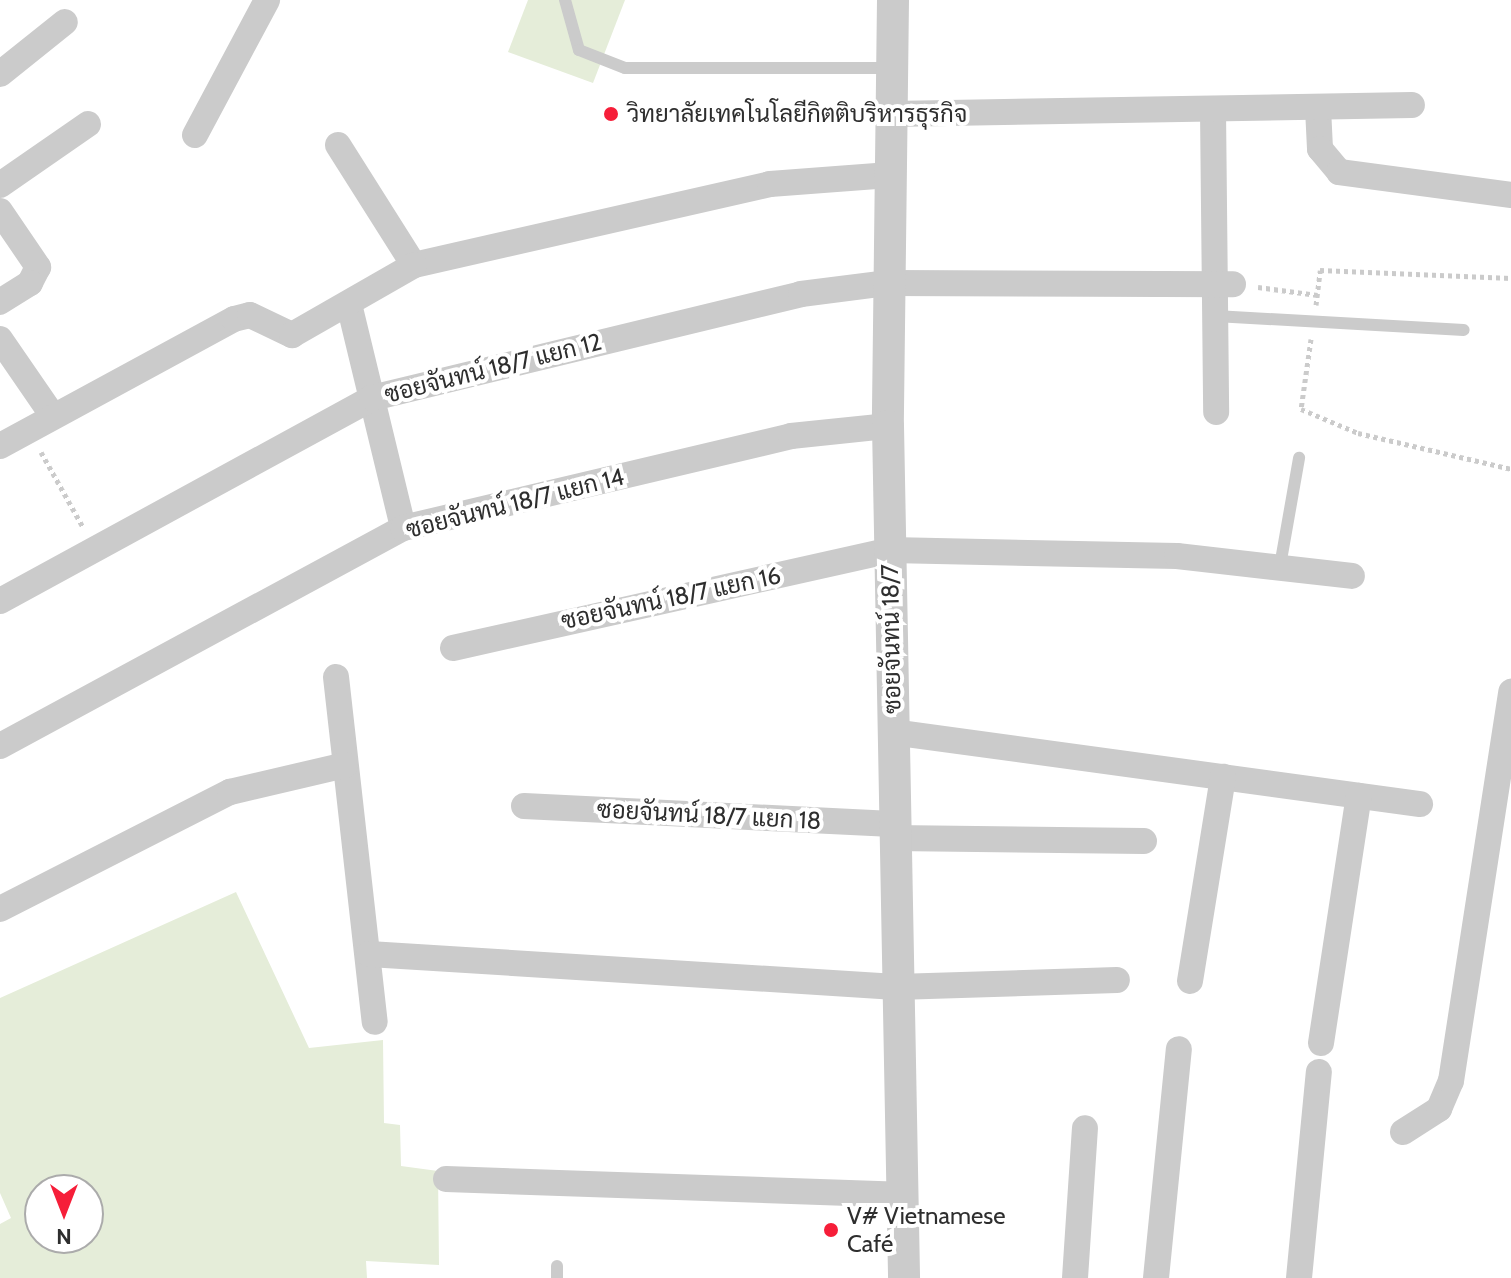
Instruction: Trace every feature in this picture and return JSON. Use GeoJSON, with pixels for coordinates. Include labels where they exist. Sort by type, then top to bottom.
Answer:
{"type":"FeatureCollection","features":[{"type":"Feature","properties":{"kind":"street"},"geometry":{"type":"LineString","coordinates":[[195,135],[267,0]]}},
{"type":"Feature","properties":{"kind":"street","name":"ซอยจันทน์ 18/7"},"geometry":{"type":"LineString","coordinates":[[893,0],[888,426],[893,831],[904,1278]]}},
{"type":"Feature","properties":{"kind":"street"},"geometry":{"type":"LineString","coordinates":[[0,74],[65,22]]}},
{"type":"Feature","properties":{"kind":"street"},"geometry":{"type":"LineString","coordinates":[[891,114],[1412,105]]}},
{"type":"Feature","properties":{"kind":"street"},"geometry":{"type":"LineString","coordinates":[[1318,108],[1320,149],[1339,172],[1511,195]]}},
{"type":"Feature","properties":{"kind":"street"},"geometry":{"type":"LineString","coordinates":[[1213,110],[1223,284],[1215,316],[1216,412]]}},
{"type":"Feature","properties":{"kind":"street"},"geometry":{"type":"LineString","coordinates":[[0,185],[88,124]]}},
{"type":"Feature","properties":{"kind":"street"},"geometry":{"type":"LineString","coordinates":[[338,145],[414,265]]}},
{"type":"Feature","properties":{"kind":"street"},"geometry":{"type":"LineString","coordinates":[[0,446],[234,319],[250,315],[292,335],[414,265],[770,184],[890,175]]}},
{"type":"Feature","properties":{"kind":"street"},"geometry":{"type":"LineString","coordinates":[[0,211],[38,267],[30,283],[0,302]]}},
{"type":"Feature","properties":{"kind":"street","name":"ซอยจันทน์ 18/7 แยก 12"},"geometry":{"type":"LineString","coordinates":[[0,601],[372,398],[777,299],[888,283],[1223,284]]}},
{"type":"Feature","properties":{"kind":"street"},"geometry":{"type":"LineString","coordinates":[[349,304],[403,528]]}},
{"type":"Feature","properties":{"kind":"street"},"geometry":{"type":"LineString","coordinates":[[0,339],[53,416]]}},
{"type":"Feature","properties":{"kind":"street","name":"ซอยจันทน์ 18/7 แยก 14"},"geometry":{"type":"LineString","coordinates":[[0,746],[403,528],[791,436],[888,426]]}},
{"type":"Feature","properties":{"kind":"street","name":"ซอยจันทน์ 18/7 แยก 16"},"geometry":{"type":"LineString","coordinates":[[453,648],[890,550],[1177,556],[1352,576]]}},
{"type":"Feature","properties":{"kind":"street"},"geometry":{"type":"LineString","coordinates":[[336,677],[375,1022]]}},
{"type":"Feature","properties":{"kind":"street"},"geometry":{"type":"LineString","coordinates":[[1403,1132],[1447,1099],[1506,763],[1511,692]]}},
{"type":"Feature","properties":{"kind":"street"},"geometry":{"type":"LineString","coordinates":[[892,732],[1420,804]]}},
{"type":"Feature","properties":{"kind":"street"},"geometry":{"type":"LineString","coordinates":[[0,909],[230,792],[345,765]]}},
{"type":"Feature","properties":{"kind":"street"},"geometry":{"type":"LineString","coordinates":[[1190,981],[1223,777]]}},
{"type":"Feature","properties":{"kind":"street"},"geometry":{"type":"LineString","coordinates":[[1321,1043],[1359,796]]}},
{"type":"Feature","properties":{"kind":"street","name":"ซอยจันทน์ 18/7 แยก 18"},"geometry":{"type":"LineString","coordinates":[[524,806],[893,831],[1144,841]]}},
{"type":"Feature","properties":{"kind":"street"},"geometry":{"type":"LineString","coordinates":[[369,954],[896,987],[1117,980]]}},
{"type":"Feature","properties":{"kind":"street"},"geometry":{"type":"LineString","coordinates":[[1156,1278],[1179,1049]]}},
{"type":"Feature","properties":{"kind":"street"},"geometry":{"type":"LineString","coordinates":[[1299,1278],[1319,1072]]}},
{"type":"Feature","properties":{"kind":"street"},"geometry":{"type":"LineString","coordinates":[[1075,1278],[1085,1128]]}},
{"type":"Feature","properties":{"kind":"street"},"geometry":{"type":"LineString","coordinates":[[446,1179],[900,1195]]}},
{"type":"Feature","properties":{"kind":"lane"},"geometry":{"type":"LineString","coordinates":[[565,0],[579,50],[625,68],[892,68]]}},
{"type":"Feature","properties":{"kind":"lane"},"geometry":{"type":"LineString","coordinates":[[1215,316],[1314,317],[1464,330]]}},
{"type":"Feature","properties":{"kind":"lane"},"geometry":{"type":"LineString","coordinates":[[1280,566],[1299,458]]}},
{"type":"Feature","properties":{"kind":"path"},"geometry":{"type":"LineString","coordinates":[[1511,278],[1320,270],[1301,409],[1358,433],[1511,469]]}},
{"type":"Feature","properties":{"kind":"path"},"geometry":{"type":"LineString","coordinates":[[1223,284],[1317,295]]}},
{"type":"Feature","properties":{"kind":"path"},"geometry":{"type":"LineString","coordinates":[[29,430],[95,548]]}},
{"type":"Feature","properties":{"kind":"green space"},"geometry":{"type":"Polygon","coordinates":[[[528,0],[625,0],[593,83],[508,52],[528,0]]]}},
{"type":"Feature","properties":{"kind":"green space"},"geometry":{"type":"Polygon","coordinates":[[[236,892],[309,1048],[383,1040],[384,1123],[400,1125],[401,1166],[438,1171],[439,1265],[366,1261],[367,1278],[0,1278],[0,1224],[11,1218],[0,1193],[0,998],[236,892]]]}},
{"type":"Feature","properties":{"kind":"place","name":"วิทยาลัยเทคโนโลยีกิตติบริหารธุรกิจ"},"geometry":{"type":"Point","coordinates":[611,114]}},
{"type":"Feature","properties":{"kind":"place","name":"V# Vietnamese Café"},"geometry":{"type":"Point","coordinates":[831,1230]}}]}
